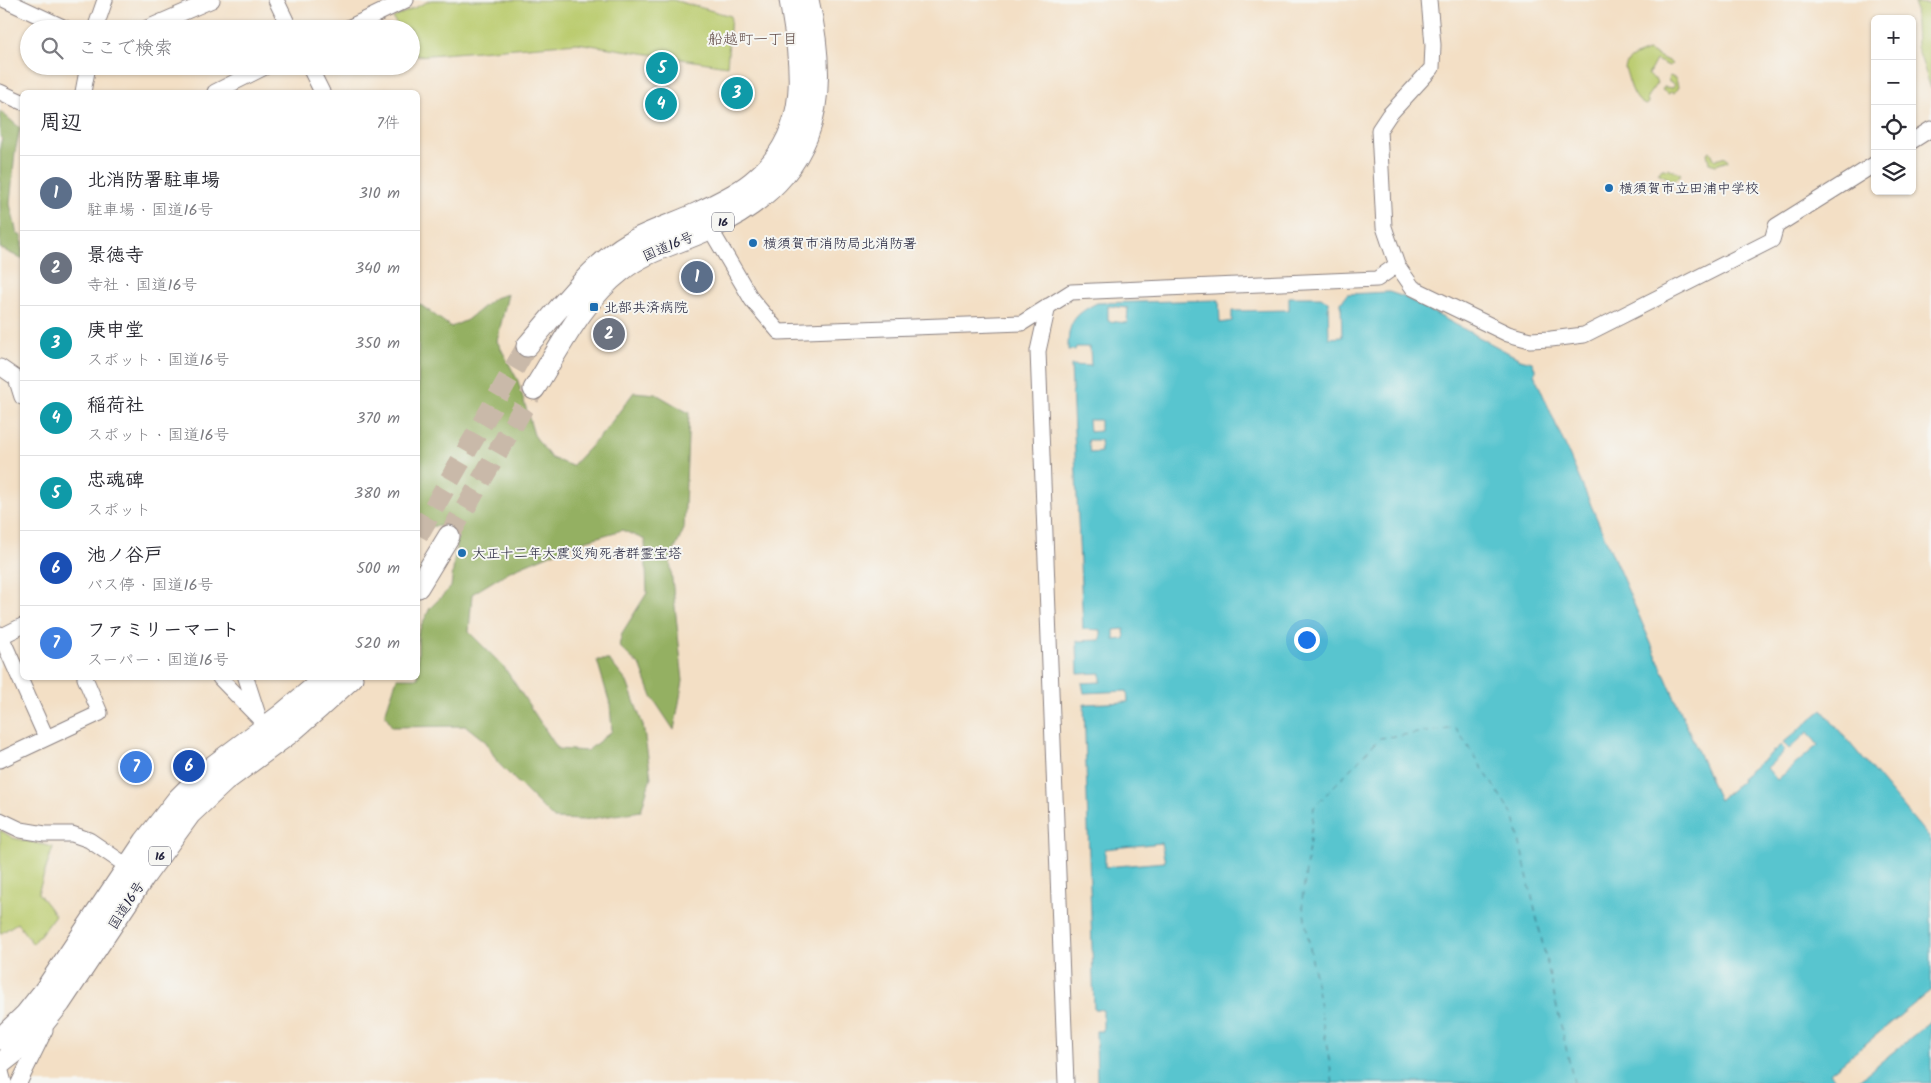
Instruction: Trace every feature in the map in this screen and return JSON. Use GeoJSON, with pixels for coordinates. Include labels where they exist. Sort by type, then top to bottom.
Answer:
{"type":"FeatureCollection","features":[{"type":"Feature","properties":{"kind":"highway","name":"国道16号"},"geometry":{"type":"LineString","coordinates":[[534,389],[600,289],[622,269],[639,258],[661,248],[705,220],[738,191],[758,178],[777,155],[791,128],[797,107],[800,85],[799,57],[790,0]]}},
{"type":"Feature","properties":{"kind":"highway","name":"国道16号"},"geometry":{"type":"LineString","coordinates":[[527,346],[591,274],[613,254],[629,243],[747,209],[770,191],[792,167],[808,136],[816,112],[815,47],[808,0]]}},
{"type":"Feature","properties":{"kind":"highway"},"geometry":{"type":"LineString","coordinates":[[420,584],[448,536]]}},
{"type":"Feature","properties":{"kind":"highway","name":"国道16号"},"geometry":{"type":"LineString","coordinates":[[0,1064],[38,1030],[60,1003],[136,872],[145,841],[177,800],[204,773],[266,729],[324,680]]}},
{"type":"Feature","properties":{"kind":"highway","name":"国道16号"},"geometry":{"type":"LineString","coordinates":[[266,729],[320,708],[350,680]]}},
{"type":"Feature","properties":{"kind":"highway","name":"国道16号"},"geometry":{"type":"LineString","coordinates":[[0,1039],[26,1014],[136,872]]}},
{"type":"Feature","properties":{"kind":"street"},"geometry":{"type":"LineString","coordinates":[[5,0],[48,20]]}},
{"type":"Feature","properties":{"kind":"street"},"geometry":{"type":"LineString","coordinates":[[98,20],[105,0]]}},
{"type":"Feature","properties":{"kind":"street"},"geometry":{"type":"LineString","coordinates":[[166,20],[212,0]]}},
{"type":"Feature","properties":{"kind":"street"},"geometry":{"type":"LineString","coordinates":[[276,0],[286,20]]}},
{"type":"Feature","properties":{"kind":"street"},"geometry":{"type":"LineString","coordinates":[[365,20],[406,0]]}},
{"type":"Feature","properties":{"kind":"street"},"geometry":{"type":"LineString","coordinates":[[1429,0],[1433,45],[1432,68],[1389,115],[1379,130],[1384,227],[1397,265],[1413,288],[1508,334],[1530,340],[1584,335],[1772,240],[1776,226],[1871,167]]}},
{"type":"Feature","properties":{"kind":"street"},"geometry":{"type":"LineString","coordinates":[[84,90],[87,75]]}},
{"type":"Feature","properties":{"kind":"street"},"geometry":{"type":"LineString","coordinates":[[219,90],[249,75]]}},
{"type":"Feature","properties":{"kind":"street"},"geometry":{"type":"LineString","coordinates":[[314,75],[321,90]]}},
{"type":"Feature","properties":{"kind":"street"},"geometry":{"type":"LineString","coordinates":[[0,92],[20,101]]}},
{"type":"Feature","properties":{"kind":"street"},"geometry":{"type":"LineString","coordinates":[[1916,138],[1931,129]]}},
{"type":"Feature","properties":{"kind":"street"},"geometry":{"type":"LineString","coordinates":[[705,220],[752,300],[779,332],[1022,323],[1071,292],[1376,279],[1397,265]]}},
{"type":"Feature","properties":{"kind":"street"},"geometry":{"type":"LineString","coordinates":[[1048,306],[1038,351],[1066,1083]]}},
{"type":"Feature","properties":{"kind":"street"},"geometry":{"type":"LineString","coordinates":[[0,367],[16,378],[20,391]]}},
{"type":"Feature","properties":{"kind":"street"},"geometry":{"type":"LineString","coordinates":[[20,627],[0,636],[20,680]]}},
{"type":"Feature","properties":{"kind":"street"},"geometry":{"type":"LineString","coordinates":[[20,680],[46,737]]}},
{"type":"Feature","properties":{"kind":"street"},"geometry":{"type":"LineString","coordinates":[[0,760],[100,713],[86,680]]}},
{"type":"Feature","properties":{"kind":"street"},"geometry":{"type":"LineString","coordinates":[[222,680],[266,729]]}},
{"type":"Feature","properties":{"kind":"street"},"geometry":{"type":"LineString","coordinates":[[247,680],[266,729]]}},
{"type":"Feature","properties":{"kind":"street"},"geometry":{"type":"LineString","coordinates":[[0,820],[21,830],[46,834],[72,834],[89,840],[136,872]]}},
{"type":"Feature","properties":{"kind":"street"},"geometry":{"type":"LineString","coordinates":[[19,1083],[60,1003]]}},
{"type":"Feature","properties":{"kind":"street"},"geometry":{"type":"LineString","coordinates":[[0,1068],[4,1083]]}},
{"type":"Feature","properties":{"kind":"green space"},"geometry":{"type":"Polygon","coordinates":[[[431,0],[673,0],[731,16],[727,66],[577,43],[420,56],[420,20],[394,20],[393,18],[431,0]]]}},
{"type":"Feature","properties":{"kind":"green space"},"geometry":{"type":"Polygon","coordinates":[[[1915,3],[1931,4],[1931,89],[1917,47],[1915,3]]]}},
{"type":"Feature","properties":{"kind":"green space"},"geometry":{"type":"Polygon","coordinates":[[[1648,51],[1672,64],[1669,66],[1656,60],[1648,75],[1656,80],[1657,83],[1647,97],[1647,105],[1638,100],[1635,95],[1625,68],[1628,61],[1648,51]]]}},
{"type":"Feature","properties":{"kind":"green space"},"geometry":{"type":"Polygon","coordinates":[[[1670,76],[1676,79],[1678,87],[1674,93],[1671,92],[1669,94],[1662,90],[1664,87],[1673,88],[1674,85],[1669,82],[1668,78],[1670,76]]]}},
{"type":"Feature","properties":{"kind":"green space"},"geometry":{"type":"Polygon","coordinates":[[[0,111],[20,128],[15,152],[10,204],[17,234],[20,235],[20,258],[0,248],[0,146],[2,138],[0,136],[0,111]]]}},
{"type":"Feature","properties":{"kind":"green space"},"geometry":{"type":"Polygon","coordinates":[[[1710,151],[1715,160],[1726,157],[1728,161],[1716,165],[1709,163],[1707,153],[1710,151]]]}},
{"type":"Feature","properties":{"kind":"green space"},"geometry":{"type":"Polygon","coordinates":[[[1662,168],[1666,170],[1668,168],[1681,174],[1677,179],[1671,180],[1658,173],[1662,168]]]}},
{"type":"Feature","properties":{"kind":"green space"},"geometry":{"type":"Polygon","coordinates":[[[508,294],[497,341],[518,381],[534,435],[551,458],[572,466],[604,432],[634,392],[656,394],[689,413],[684,529],[670,560],[683,681],[674,730],[652,697],[641,667],[619,646],[622,633],[647,593],[645,540],[622,530],[574,544],[510,571],[472,594],[469,632],[504,667],[558,749],[587,751],[612,731],[610,704],[597,660],[609,660],[627,682],[643,725],[651,777],[641,811],[583,820],[554,819],[498,763],[486,742],[466,726],[392,727],[385,714],[396,680],[420,680],[420,629],[430,608],[451,587],[457,538],[447,527],[420,528],[420,304],[451,327],[467,320],[494,298],[508,294]]]}},
{"type":"Feature","properties":{"kind":"green space"},"geometry":{"type":"Polygon","coordinates":[[[0,830],[13,838],[53,847],[38,893],[55,915],[33,944],[17,923],[0,934],[0,830]]]}},
{"type":"Feature","properties":{"kind":"water"},"geometry":{"type":"Polygon","coordinates":[[[1389,292],[1404,297],[1520,359],[1532,362],[1536,371],[1534,374],[1719,800],[1742,781],[1741,778],[1781,745],[1785,751],[1767,768],[1777,780],[1818,745],[1808,732],[1789,749],[1783,743],[1822,710],[1931,840],[1931,990],[1830,1073],[1838,1083],[1097,1083],[1096,1031],[1103,1031],[1103,1010],[1094,1009],[1084,704],[1128,702],[1127,691],[1084,693],[1082,683],[1101,682],[1101,673],[1078,674],[1077,641],[1101,640],[1101,630],[1083,629],[1071,365],[1091,366],[1090,347],[1076,347],[1075,350],[1068,350],[1071,326],[1077,316],[1097,303],[1219,300],[1220,323],[1232,321],[1232,311],[1289,310],[1289,297],[1321,297],[1328,302],[1329,338],[1342,337],[1341,303],[1347,294],[1389,292]],[[1108,306],[1108,321],[1127,323],[1128,308],[1108,306]],[[1088,420],[1089,432],[1100,431],[1100,420],[1088,420]],[[1088,440],[1090,453],[1101,452],[1100,440],[1088,440]],[[1124,629],[1114,630],[1114,640],[1125,639],[1124,629]],[[1161,843],[1105,849],[1105,867],[1165,862],[1161,843]]]}},
{"type":"Feature","properties":{"kind":"water"},"geometry":{"type":"Polygon","coordinates":[[[1931,1021],[1931,1083],[1855,1083],[1931,1021]]]}},
{"type":"Feature","properties":{"kind":"ferry route"},"geometry":{"type":"LineString","coordinates":[[1333,1083],[1302,901],[1314,807],[1380,738],[1456,728],[1514,817],[1574,1083]]}},
{"type":"Feature","properties":{"kind":"tunnel"},"geometry":{"type":"LineString","coordinates":[[420,532],[527,346]]}},
{"type":"Feature","properties":{"kind":"tunnel"},"geometry":{"type":"LineString","coordinates":[[449,536],[534,389]]}},
{"type":"Feature","properties":{"kind":"place","name":"忠魂碑"},"geometry":{"type":"Point","coordinates":[662,68]}},
{"type":"Feature","properties":{"kind":"place","name":"庚申堂"},"geometry":{"type":"Point","coordinates":[737,93]}},
{"type":"Feature","properties":{"kind":"place","name":"稲荷社"},"geometry":{"type":"Point","coordinates":[661,104]}},
{"type":"Feature","properties":{"kind":"place","name":"横須賀市立田浦中学校"},"geometry":{"type":"Point","coordinates":[1609,188]}},
{"type":"Feature","properties":{"kind":"place","name":"横須賀市消防局北消防署"},"geometry":{"type":"Point","coordinates":[753,243]}},
{"type":"Feature","properties":{"kind":"place","name":"北消防署駐車場"},"geometry":{"type":"Point","coordinates":[697,277]}},
{"type":"Feature","properties":{"kind":"place","name":"北部共済病院"},"geometry":{"type":"Point","coordinates":[594,307]}},
{"type":"Feature","properties":{"kind":"place","name":"景徳寺"},"geometry":{"type":"Point","coordinates":[609,334]}},
{"type":"Feature","properties":{"kind":"place","name":"大正十二年大震災殉死者群霊宝塔"},"geometry":{"type":"Point","coordinates":[462,553]}},
{"type":"Feature","properties":{"kind":"place","name":"池ノ谷戸"},"geometry":{"type":"Point","coordinates":[189,766]}},
{"type":"Feature","properties":{"kind":"place","name":"ファミリーマート"},"geometry":{"type":"Point","coordinates":[136,767]}},
{"type":"Feature","properties":{"kind":"district","name":"船越町一丁目"},"geometry":{"type":"Point","coordinates":[753,39]}}]}
